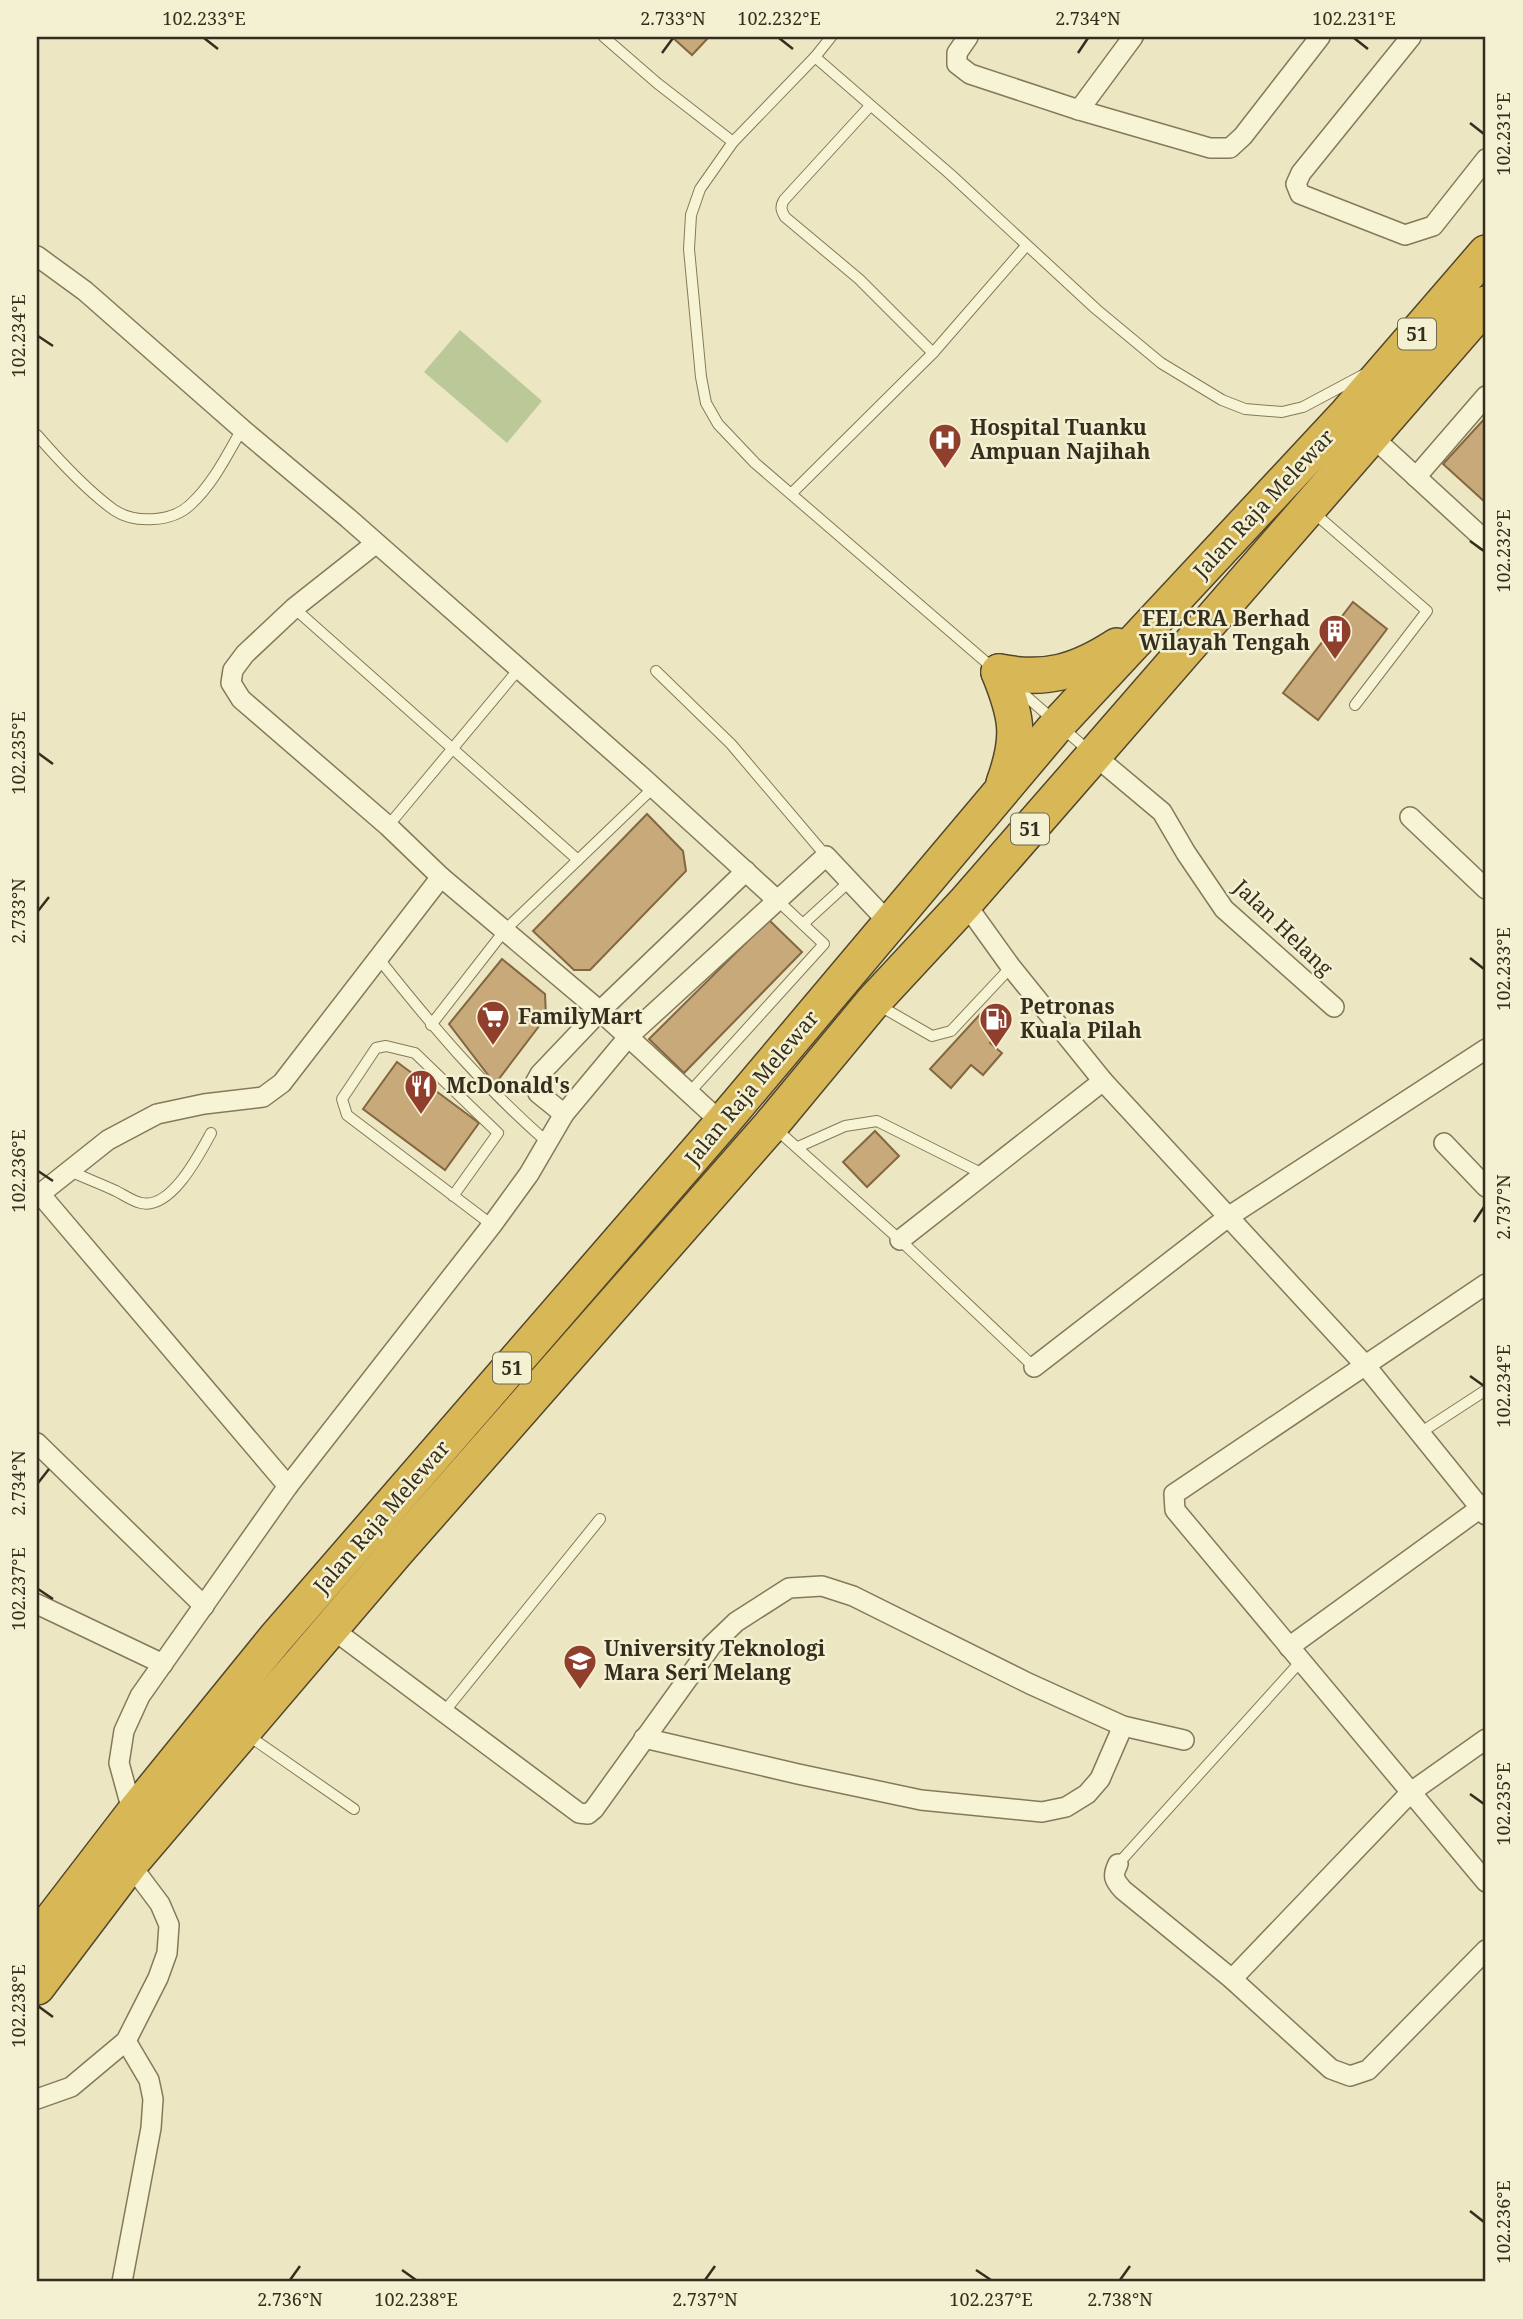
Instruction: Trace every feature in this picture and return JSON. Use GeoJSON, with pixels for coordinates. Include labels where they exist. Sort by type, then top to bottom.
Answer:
{"type":"FeatureCollection","features":[{"type":"Feature","properties":{"kind":"highway","name":"Jalan Raja Melewar"},"geometry":{"type":"LineString","coordinates":[[1359,425],[1398,355],[1486,253]]}},
{"type":"Feature","properties":{"kind":"highway","name":"Jalan Raja Melewar"},"geometry":{"type":"LineString","coordinates":[[37,1939],[145,1824],[243,1732],[396,1552],[771,1125],[873,1002],[965,903],[1094,755],[1294,497],[1359,425],[1486,304]]}},
{"type":"Feature","properties":{"kind":"highway","name":"Jalan Raja Melewar"},"geometry":{"type":"LineString","coordinates":[[37,1987],[130,1864],[145,1824],[275,1639],[722,1123],[1058,723],[1155,621],[1294,497]]}},
{"type":"Feature","properties":{"kind":"highway"},"geometry":{"type":"LineString","coordinates":[[993,801],[1003,785],[1016,740],[1014,715],[999,673],[1016,676],[1051,675],[1087,665],[1155,621]]}},
{"type":"Feature","properties":{"kind":"highway"},"geometry":{"type":"LineString","coordinates":[[369,1530],[373,1557],[380,1560],[396,1552]]}},
{"type":"Feature","properties":{"kind":"street"},"geometry":{"type":"LineString","coordinates":[[968,37],[957,53],[957,65],[970,74],[1079,110],[1210,148],[1230,148],[1243,136],[1320,37]]}},
{"type":"Feature","properties":{"kind":"street"},"geometry":{"type":"LineString","coordinates":[[1079,110],[1133,37]]}},
{"type":"Feature","properties":{"kind":"street"},"geometry":{"type":"LineString","coordinates":[[1411,37],[1301,173],[1296,184],[1300,194],[1405,235],[1418,233],[1433,226],[1486,159]]}},
{"type":"Feature","properties":{"kind":"street"},"geometry":{"type":"LineString","coordinates":[[37,256],[85,291],[653,788],[777,900]]}},
{"type":"Feature","properties":{"kind":"street"},"geometry":{"type":"LineString","coordinates":[[1416,477],[1486,396]]}},
{"type":"Feature","properties":{"kind":"street"},"geometry":{"type":"LineString","coordinates":[[1359,425],[1485,538]]}},
{"type":"Feature","properties":{"kind":"street"},"geometry":{"type":"LineString","coordinates":[[375,544],[294,608],[245,654],[233,670],[232,683],[241,699],[388,826],[442,877],[629,1036],[722,1123]]}},
{"type":"Feature","properties":{"kind":"street","name":"Jalan Helang"},"geometry":{"type":"LineString","coordinates":[[1094,755],[1162,812],[1224,909],[1334,1007]]}},
{"type":"Feature","properties":{"kind":"street"},"geometry":{"type":"LineString","coordinates":[[1410,817],[1486,889]]}},
{"type":"Feature","properties":{"kind":"street"},"geometry":{"type":"LineString","coordinates":[[145,1824],[118,1763],[124,1731],[140,1696],[288,1486],[492,1225],[529,1174],[564,1114],[629,1036],[826,856],[890,924]]}},
{"type":"Feature","properties":{"kind":"street"},"geometry":{"type":"LineString","coordinates":[[564,1114],[538,1093],[535,1083],[540,1074],[600,1011],[746,871]]}},
{"type":"Feature","properties":{"kind":"street"},"geometry":{"type":"LineString","coordinates":[[288,1486],[38,1193],[108,1140],[157,1114],[204,1104],[262,1097],[282,1083],[442,877]]}},
{"type":"Feature","properties":{"kind":"street"},"geometry":{"type":"LineString","coordinates":[[965,903],[1011,967],[1103,1081],[1365,1365],[1484,1509],[1295,1654]]}},
{"type":"Feature","properties":{"kind":"street"},"geometry":{"type":"LineString","coordinates":[[1034,1367],[1228,1217],[1486,1050]]}},
{"type":"Feature","properties":{"kind":"street"},"geometry":{"type":"LineString","coordinates":[[900,1240],[1103,1081]]}},
{"type":"Feature","properties":{"kind":"street"},"geometry":{"type":"LineString","coordinates":[[1444,1143],[1486,1187]]}},
{"type":"Feature","properties":{"kind":"street"},"geometry":{"type":"LineString","coordinates":[[1486,1284],[1174,1494],[1175,1510],[1486,1882]]}},
{"type":"Feature","properties":{"kind":"street"},"geometry":{"type":"LineString","coordinates":[[37,1443],[204,1606]]}},
{"type":"Feature","properties":{"kind":"street"},"geometry":{"type":"LineString","coordinates":[[331,1628],[329,1607],[339,1566]]}},
{"type":"Feature","properties":{"kind":"street"},"geometry":{"type":"LineString","coordinates":[[275,1639],[313,1625],[331,1628],[579,1813],[588,1814],[594,1809],[712,1645],[736,1622],[789,1588],[822,1586],[853,1596],[1030,1684],[1123,1726],[1184,1740]]}},
{"type":"Feature","properties":{"kind":"street"},"geometry":{"type":"LineString","coordinates":[[37,1604],[163,1664]]}},
{"type":"Feature","properties":{"kind":"street"},"geometry":{"type":"LineString","coordinates":[[644,1738],[921,1800],[1042,1812],[1066,1807],[1087,1794],[1100,1779],[1123,1726]]}},
{"type":"Feature","properties":{"kind":"street"},"geometry":{"type":"LineString","coordinates":[[1232,1979],[1411,1792],[1486,1739]]}},
{"type":"Feature","properties":{"kind":"street"},"geometry":{"type":"LineString","coordinates":[[37,2099],[71,2087],[126,2041],[158,1978],[167,1952],[169,1925],[160,1904],[130,1864]]}},
{"type":"Feature","properties":{"kind":"street"},"geometry":{"type":"LineString","coordinates":[[1118,1864],[1114,1880],[1123,1890],[1232,1979],[1331,2069],[1350,2076],[1368,2070],[1486,1950]]}},
{"type":"Feature","properties":{"kind":"street"},"geometry":{"type":"LineString","coordinates":[[122,2282],[151,2128],[153,2099],[149,2080],[126,2041]]}},
{"type":"Feature","properties":{"kind":"lane"},"geometry":{"type":"LineString","coordinates":[[604,37],[657,83],[733,142]]}},
{"type":"Feature","properties":{"kind":"lane"},"geometry":{"type":"LineString","coordinates":[[831,37],[733,142],[699,189],[691,215],[689,249],[701,377],[706,403],[718,424],[755,463],[1094,755]]}},
{"type":"Feature","properties":{"kind":"lane"},"geometry":{"type":"LineString","coordinates":[[815,57],[1004,222],[1026,246],[1096,309],[1161,363],[1222,400],[1245,409],[1282,412],[1303,407],[1398,355]]}},
{"type":"Feature","properties":{"kind":"lane"},"geometry":{"type":"LineString","coordinates":[[870,106],[784,200],[782,211],[785,217],[859,279],[933,354]]}},
{"type":"Feature","properties":{"kind":"lane"},"geometry":{"type":"LineString","coordinates":[[792,493],[933,354],[1026,246]]}},
{"type":"Feature","properties":{"kind":"lane"},"geometry":{"type":"LineString","coordinates":[[38,438],[79,480],[116,512],[149,520],[189,507],[218,469],[242,429]]}},
{"type":"Feature","properties":{"kind":"lane"},"geometry":{"type":"LineString","coordinates":[[1294,497],[1427,611],[1355,705]]}},
{"type":"Feature","properties":{"kind":"lane"},"geometry":{"type":"LineString","coordinates":[[294,608],[578,860]]}},
{"type":"Feature","properties":{"kind":"lane"},"geometry":{"type":"LineString","coordinates":[[388,826],[518,670]]}},
{"type":"Feature","properties":{"kind":"lane"},"geometry":{"type":"LineString","coordinates":[[656,671],[731,744],[826,856]]}},
{"type":"Feature","properties":{"kind":"lane"},"geometry":{"type":"LineString","coordinates":[[431,1025],[505,930],[653,788]]}},
{"type":"Feature","properties":{"kind":"lane"},"geometry":{"type":"LineString","coordinates":[[803,924],[850,881]]}},
{"type":"Feature","properties":{"kind":"lane"},"geometry":{"type":"LineString","coordinates":[[689,1093],[824,944],[777,900]]}},
{"type":"Feature","properties":{"kind":"lane"},"geometry":{"type":"LineString","coordinates":[[379,959],[431,1025],[488,1089],[547,1142]]}},
{"type":"Feature","properties":{"kind":"lane"},"geometry":{"type":"LineString","coordinates":[[873,1002],[932,1036],[951,1031],[1011,967]]}},
{"type":"Feature","properties":{"kind":"lane"},"geometry":{"type":"LineString","coordinates":[[453,1196],[498,1133],[415,1053],[386,1046],[376,1048],[341,1099],[347,1115],[453,1196],[492,1225]]}},
{"type":"Feature","properties":{"kind":"lane"},"geometry":{"type":"LineString","coordinates":[[798,1147],[845,1126],[877,1121],[984,1175]]}},
{"type":"Feature","properties":{"kind":"lane"},"geometry":{"type":"LineString","coordinates":[[771,1125],[900,1240],[1034,1367]]}},
{"type":"Feature","properties":{"kind":"lane"},"geometry":{"type":"LineString","coordinates":[[69,1171],[98,1182],[138,1203],[150,1204],[163,1200],[180,1182],[211,1133]]}},
{"type":"Feature","properties":{"kind":"lane"},"geometry":{"type":"LineString","coordinates":[[1420,1433],[1486,1390]]}},
{"type":"Feature","properties":{"kind":"lane"},"geometry":{"type":"LineString","coordinates":[[444,1712],[600,1519]]}},
{"type":"Feature","properties":{"kind":"lane"},"geometry":{"type":"LineString","coordinates":[[1118,1864],[1295,1654]]}},
{"type":"Feature","properties":{"kind":"lane"},"geometry":{"type":"LineString","coordinates":[[243,1732],[354,1809]]}},
{"type":"Feature","properties":{"kind":"green space"},"geometry":{"type":"Polygon","coordinates":[[[460,330],[542,401],[507,443],[424,372],[460,330]]]}},
{"type":"Feature","properties":{"kind":"building"},"geometry":{"type":"Polygon","coordinates":[[[672,37],[709,37],[692,55],[672,37]]]}},
{"type":"Feature","properties":{"kind":"building"},"geometry":{"type":"Polygon","coordinates":[[[1486,417],[1486,503],[1443,464],[1486,417]]]}},
{"type":"Feature","properties":{"kind":"building","name":"FELCRA Berhad Wilayah Tengah"},"geometry":{"type":"Polygon","coordinates":[[[1353,602],[1387,629],[1318,720],[1283,693],[1353,602]]]}},
{"type":"Feature","properties":{"kind":"building"},"geometry":{"type":"Polygon","coordinates":[[[647,814],[683,851],[686,871],[590,970],[574,970],[533,931],[647,814]]]}},
{"type":"Feature","properties":{"kind":"building"},"geometry":{"type":"Polygon","coordinates":[[[769,920],[802,952],[684,1073],[649,1039],[769,920]]]}},
{"type":"Feature","properties":{"kind":"building"},"geometry":{"type":"Polygon","coordinates":[[[502,959],[545,994],[546,1017],[495,1084],[449,1024],[502,959]]]}},
{"type":"Feature","properties":{"kind":"building"},"geometry":{"type":"Polygon","coordinates":[[[984,1010],[1004,1028],[990,1043],[1002,1053],[983,1075],[971,1065],[951,1088],[930,1069],[984,1010]]]}},
{"type":"Feature","properties":{"kind":"building","name":"McDonald's"},"geometry":{"type":"Polygon","coordinates":[[[397,1062],[479,1123],[445,1170],[363,1109],[397,1062]]]}},
{"type":"Feature","properties":{"kind":"building"},"geometry":{"type":"Polygon","coordinates":[[[875,1131],[899,1156],[867,1187],[843,1162],[875,1131]]]}},
{"type":"Feature","properties":{"kind":"place","name":"Hospital Tuanku Ampuan Najihah"},"geometry":{"type":"Point","coordinates":[945,470]}},
{"type":"Feature","properties":{"kind":"place","name":"FELCRA Berhad Wilayah Tengah"},"geometry":{"type":"Point","coordinates":[1335,661]}},
{"type":"Feature","properties":{"kind":"place","name":"FamilyMart"},"geometry":{"type":"Point","coordinates":[493,1047]}},
{"type":"Feature","properties":{"kind":"place","name":"Petronas Kuala Pilah"},"geometry":{"type":"Point","coordinates":[996,1049]}},
{"type":"Feature","properties":{"kind":"place","name":"McDonald's"},"geometry":{"type":"Point","coordinates":[421,1116]}},
{"type":"Feature","properties":{"kind":"place","name":"University Teknologi Mara Seri Melang"},"geometry":{"type":"Point","coordinates":[580,1691]}}]}
